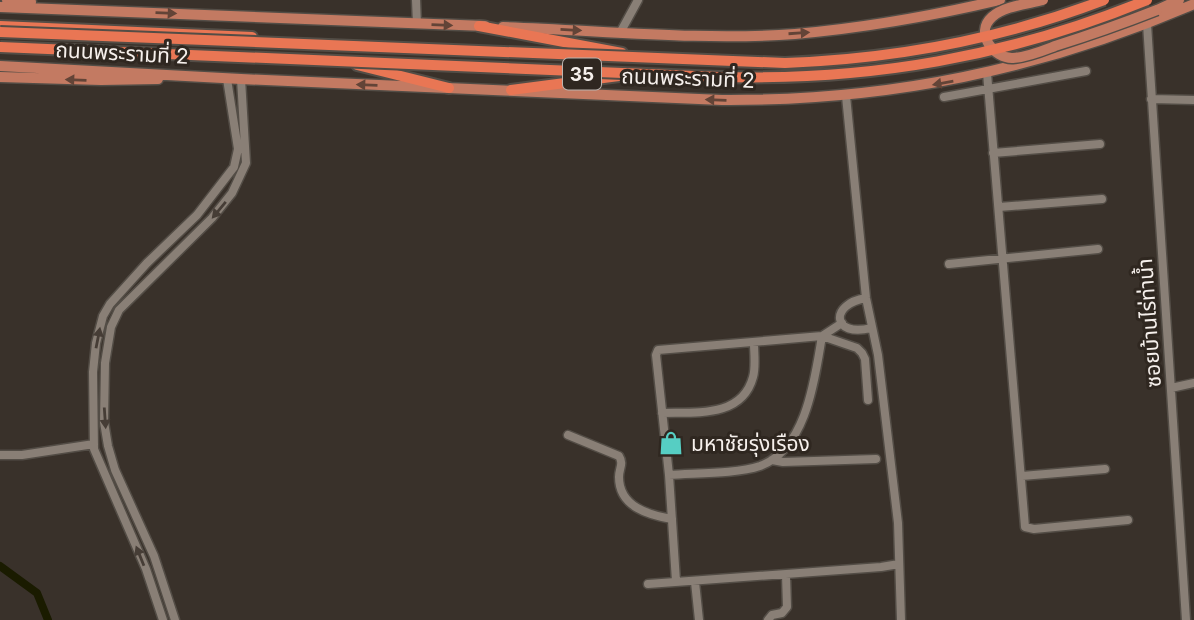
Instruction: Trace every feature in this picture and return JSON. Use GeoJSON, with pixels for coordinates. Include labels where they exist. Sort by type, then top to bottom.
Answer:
{"type":"FeatureCollection","features":[{"type":"Feature","properties":{"kind":"highway","name":"ถนนพระรามที่ 2"},"geometry":{"type":"LineString","coordinates":[[0,26],[788,58],[864,53],[976,35],[1055,14],[1094,0]]}},
{"type":"Feature","properties":{"kind":"highway"},"geometry":{"type":"LineString","coordinates":[[0,32],[785,63],[881,56],[956,43],[1030,25],[1104,0]]}},
{"type":"Feature","properties":{"kind":"highway"},"geometry":{"type":"LineString","coordinates":[[0,48],[719,78],[792,78],[855,74],[949,61],[1046,37],[1147,0]]}},
{"type":"Feature","properties":{"kind":"highway","name":"ถนนพระรามที่ 2"},"geometry":{"type":"LineString","coordinates":[[0,48],[622,76],[798,80],[922,67],[994,53],[1155,5]]}},
{"type":"Feature","properties":{"kind":"highway"},"geometry":{"type":"LineString","coordinates":[[479,26],[622,53]]}},
{"type":"Feature","properties":{"kind":"highway"},"geometry":{"type":"LineString","coordinates":[[356,65],[449,88]]}},
{"type":"Feature","properties":{"kind":"highway"},"geometry":{"type":"LineString","coordinates":[[511,90],[622,76]]}},
{"type":"Feature","properties":{"kind":"main road"},"geometry":{"type":"LineString","coordinates":[[8,0],[83,10]]}},
{"type":"Feature","properties":{"kind":"main road","name":"ถนนพระรามที่ 2"},"geometry":{"type":"LineString","coordinates":[[0,7],[620,33],[793,34],[889,23],[1000,0]]}},
{"type":"Feature","properties":{"kind":"main road"},"geometry":{"type":"LineString","coordinates":[[1043,0],[1005,10],[992,17],[986,40],[993,51],[1006,58],[1023,56],[1086,36],[1155,5],[1179,0]]}},
{"type":"Feature","properties":{"kind":"main road","name":"ถนนพระรามที่ 2"},"geometry":{"type":"LineString","coordinates":[[0,66],[227,79],[722,100],[790,100],[846,96],[934,84],[987,73],[1066,52],[1147,24],[1194,4]]}},
{"type":"Feature","properties":{"kind":"main road"},"geometry":{"type":"LineString","coordinates":[[0,76],[126,81],[193,76]]}},
{"type":"Feature","properties":{"kind":"street"},"geometry":{"type":"LineString","coordinates":[[416,0],[417,24]]}},
{"type":"Feature","properties":{"kind":"street"},"geometry":{"type":"LineString","coordinates":[[620,33],[638,0]]}},
{"type":"Feature","properties":{"kind":"street","name":"ซอยบ้านไร่ท่าน้ำ"},"geometry":{"type":"LineString","coordinates":[[1147,24],[1186,620]]}},
{"type":"Feature","properties":{"kind":"street"},"geometry":{"type":"LineString","coordinates":[[944,97],[1086,71]]}},
{"type":"Feature","properties":{"kind":"street"},"geometry":{"type":"LineString","coordinates":[[987,73],[1023,520],[1029,528],[1128,520]]}},
{"type":"Feature","properties":{"kind":"street"},"geometry":{"type":"LineString","coordinates":[[227,79],[239,123]]}},
{"type":"Feature","properties":{"kind":"street"},"geometry":{"type":"LineString","coordinates":[[175,620],[154,556],[115,470],[108,446],[104,422],[108,348],[111,327],[119,310],[224,205],[239,181],[242,156],[239,123],[241,79]]}},
{"type":"Feature","properties":{"kind":"street"},"geometry":{"type":"LineString","coordinates":[[846,96],[866,298],[882,383],[898,523],[901,620]]}},
{"type":"Feature","properties":{"kind":"street"},"geometry":{"type":"LineString","coordinates":[[1151,99],[1194,100]]}},
{"type":"Feature","properties":{"kind":"street"},"geometry":{"type":"LineString","coordinates":[[993,153],[1100,144]]}},
{"type":"Feature","properties":{"kind":"street"},"geometry":{"type":"LineString","coordinates":[[163,620],[150,580],[97,459],[94,444],[93,372],[96,343],[103,316],[121,291],[202,209],[242,156]]}},
{"type":"Feature","properties":{"kind":"street"},"geometry":{"type":"LineString","coordinates":[[999,207],[1102,199]]}},
{"type":"Feature","properties":{"kind":"street"},"geometry":{"type":"LineString","coordinates":[[949,264],[1098,249]]}},
{"type":"Feature","properties":{"kind":"street"},"geometry":{"type":"LineString","coordinates":[[866,298],[848,304],[841,312],[842,323],[845,328],[855,331],[872,328]]}},
{"type":"Feature","properties":{"kind":"street"},"geometry":{"type":"LineString","coordinates":[[669,475],[745,469],[772,460],[791,439],[807,409],[822,336],[842,323]]}},
{"type":"Feature","properties":{"kind":"street"},"geometry":{"type":"LineString","coordinates":[[676,581],[669,475],[656,355],[658,350],[822,336],[857,348],[862,353],[869,400]]}},
{"type":"Feature","properties":{"kind":"street"},"geometry":{"type":"LineString","coordinates":[[662,413],[718,411],[732,404],[748,390],[755,374],[754,343]]}},
{"type":"Feature","properties":{"kind":"street"},"geometry":{"type":"LineString","coordinates":[[1171,388],[1194,383]]}},
{"type":"Feature","properties":{"kind":"street"},"geometry":{"type":"LineString","coordinates":[[568,435],[619,456],[622,464],[619,481],[630,503],[648,514],[672,519]]}},
{"type":"Feature","properties":{"kind":"street"},"geometry":{"type":"LineString","coordinates":[[0,455],[22,455],[94,444]]}},
{"type":"Feature","properties":{"kind":"street"},"geometry":{"type":"LineString","coordinates":[[772,460],[783,462],[876,459]]}},
{"type":"Feature","properties":{"kind":"street"},"geometry":{"type":"LineString","coordinates":[[1021,476],[1105,469]]}},
{"type":"Feature","properties":{"kind":"street"},"geometry":{"type":"LineString","coordinates":[[648,584],[899,564]]}},
{"type":"Feature","properties":{"kind":"street"},"geometry":{"type":"LineString","coordinates":[[768,620],[772,615],[782,613],[787,607],[786,575]]}},
{"type":"Feature","properties":{"kind":"street"},"geometry":{"type":"LineString","coordinates":[[695,582],[699,620]]}},
{"type":"Feature","properties":{"kind":"waterway"},"geometry":{"type":"LineString","coordinates":[[0,566],[37,593],[48,620]]}},
{"type":"Feature","properties":{"kind":"place","name":"มหาชัยรุ่งเรือง"},"geometry":{"type":"Point","coordinates":[671,443]}}]}
